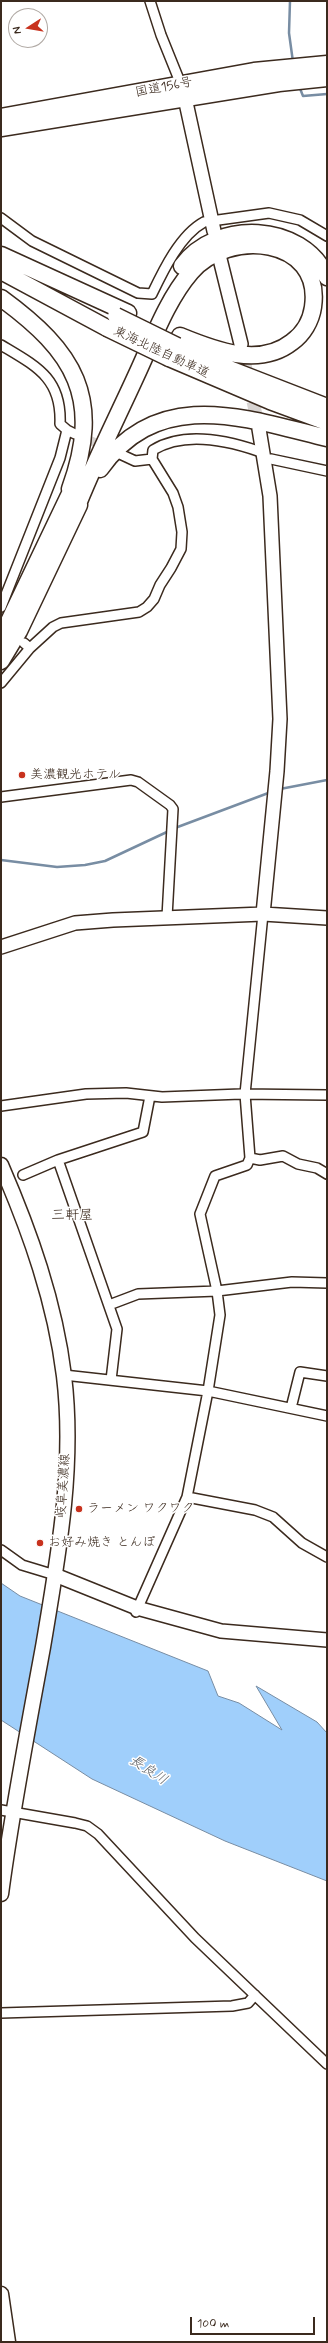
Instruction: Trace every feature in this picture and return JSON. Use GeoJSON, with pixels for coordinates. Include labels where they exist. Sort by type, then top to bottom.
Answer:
{"type":"FeatureCollection","features":[{"type":"Feature","properties":{"kind":"highway","name":"国道156号"},"geometry":{"type":"LineString","coordinates":[[1,128],[183,91],[327,64]]}},
{"type":"Feature","properties":{"kind":"highway","name":"国道156号"},"geometry":{"type":"LineString","coordinates":[[294,71],[310,79],[327,78]]}},
{"type":"Feature","properties":{"kind":"highway","name":"国道156号"},"geometry":{"type":"LineString","coordinates":[[1,117],[183,91]]}},
{"type":"Feature","properties":{"kind":"highway"},"geometry":{"type":"LineString","coordinates":[[1,661],[19,631],[69,510],[158,305],[175,275],[193,254],[214,241],[232,235],[263,233],[280,237],[297,245],[312,256],[327,277]]}},
{"type":"Feature","properties":{"kind":"highway"},"geometry":{"type":"LineString","coordinates":[[1,638],[69,510],[164,315],[191,271],[214,253],[229,247],[260,244],[287,253],[299,262],[307,273],[312,286],[314,301],[312,315],[306,327],[297,339],[286,347],[266,354],[245,355],[204,346],[175,346],[117,319]]}},
{"type":"Feature","properties":{"kind":"highway","name":"東海北陸自動車道"},"geometry":{"type":"LineString","coordinates":[[1,256],[117,319]]}},
{"type":"Feature","properties":{"kind":"highway","name":"東海北陸自動車道"},"geometry":{"type":"LineString","coordinates":[[1,271],[117,319],[224,367],[327,407]]}},
{"type":"Feature","properties":{"kind":"highway"},"geometry":{"type":"LineString","coordinates":[[1,298],[35,324],[51,340],[67,361],[80,389],[84,426],[84,444],[69,510]]}},
{"type":"Feature","properties":{"kind":"highway","name":"東海北陸自動車道"},"geometry":{"type":"LineString","coordinates":[[175,346],[270,401],[327,422]]}},
{"type":"Feature","properties":{"kind":"highway"},"geometry":{"type":"LineString","coordinates":[[69,510],[112,454],[140,432],[170,418],[205,413],[224,414],[327,438]]}},
{"type":"Feature","properties":{"kind":"main road","name":"岐阜美濃線"},"geometry":{"type":"LineString","coordinates":[[1,1165],[32,1242],[52,1312],[64,1375],[67,1443],[64,1506],[55,1575],[16,1797],[7,1811],[1,1894]]}},
{"type":"Feature","properties":{"kind":"main road"},"geometry":{"type":"LineString","coordinates":[[1,2294],[5,2334]]}},
{"type":"Feature","properties":{"kind":"street"},"geometry":{"type":"LineString","coordinates":[[150,1],[161,35],[183,91],[214,226]]}},
{"type":"Feature","properties":{"kind":"street"},"geometry":{"type":"LineString","coordinates":[[1,218],[32,241],[138,293],[152,294],[166,264],[195,226],[204,222],[214,226],[269,213],[300,220],[327,236]]}},
{"type":"Feature","properties":{"kind":"street"},"geometry":{"type":"LineString","coordinates":[[220,259],[241,344]]}},
{"type":"Feature","properties":{"kind":"street"},"geometry":{"type":"LineString","coordinates":[[1,345],[37,367],[51,382],[58,399],[60,424],[71,432],[1,607]]}},
{"type":"Feature","properties":{"kind":"street"},"geometry":{"type":"LineString","coordinates":[[136,1611],[187,1497],[220,1324],[217,1291],[200,1214],[215,1176],[247,1165],[250,1158],[245,1094],[275,791],[280,719],[270,496],[259,429]]}},
{"type":"Feature","properties":{"kind":"street"},"geometry":{"type":"LineString","coordinates":[[1,683],[27,645],[53,627],[61,623],[139,612],[147,607],[154,599],[180,549],[182,532],[178,507],[173,493],[152,459],[153,450],[162,445],[189,439],[215,440],[258,451],[272,459],[327,471]]}},
{"type":"Feature","properties":{"kind":"street"},"geometry":{"type":"LineString","coordinates":[[120,454],[136,461],[152,459]]}},
{"type":"Feature","properties":{"kind":"street"},"geometry":{"type":"LineString","coordinates":[[1,797],[131,780],[138,782],[170,805],[173,809],[167,917]]}},
{"type":"Feature","properties":{"kind":"street"},"geometry":{"type":"LineString","coordinates":[[1,947],[76,924],[167,917],[263,914],[327,918]]}},
{"type":"Feature","properties":{"kind":"street"},"geometry":{"type":"LineString","coordinates":[[1,1106],[86,1094],[126,1093],[162,1097],[245,1094],[327,1095]]}},
{"type":"Feature","properties":{"kind":"street"},"geometry":{"type":"LineString","coordinates":[[23,1175],[58,1160],[143,1132],[150,1096]]}},
{"type":"Feature","properties":{"kind":"street"},"geometry":{"type":"LineString","coordinates":[[250,1158],[260,1160],[283,1156],[298,1164],[317,1168],[327,1174]]}},
{"type":"Feature","properties":{"kind":"street"},"geometry":{"type":"LineString","coordinates":[[58,1160],[117,1329],[111,1380]]}},
{"type":"Feature","properties":{"kind":"street"},"geometry":{"type":"LineString","coordinates":[[109,1304],[138,1294],[217,1291],[273,1284],[327,1283]]}},
{"type":"Feature","properties":{"kind":"street"},"geometry":{"type":"LineString","coordinates":[[291,1408],[300,1372],[327,1376]]}},
{"type":"Feature","properties":{"kind":"street"},"geometry":{"type":"LineString","coordinates":[[64,1375],[208,1391],[327,1416]]}},
{"type":"Feature","properties":{"kind":"street"},"geometry":{"type":"LineString","coordinates":[[187,1497],[255,1510],[273,1517],[302,1544],[327,1557]]}},
{"type":"Feature","properties":{"kind":"street"},"geometry":{"type":"LineString","coordinates":[[1,1550],[22,1565],[55,1575],[136,1611],[221,1631],[327,1640]]}},
{"type":"Feature","properties":{"kind":"street"},"geometry":{"type":"LineString","coordinates":[[7,1811],[75,1822],[87,1826],[98,1834],[195,1938],[327,2064]]}},
{"type":"Feature","properties":{"kind":"street"},"geometry":{"type":"LineString","coordinates":[[1,2013],[232,2006],[248,2003],[255,1995]]}},
{"type":"Feature","properties":{"kind":"water","name":"長良川"},"geometry":{"type":"Polygon","coordinates":[[[1,1583],[20,1596],[208,1671],[218,1696],[239,1703],[282,1730],[256,1686],[317,1722],[327,1733],[327,1881],[225,1841],[92,1779],[1,1720],[1,1583]]]}},
{"type":"Feature","properties":{"kind":"waterway"},"geometry":{"type":"LineString","coordinates":[[290,1],[289,33],[293,62]]}},
{"type":"Feature","properties":{"kind":"waterway"},"geometry":{"type":"LineString","coordinates":[[299,86],[303,96],[327,94]]}},
{"type":"Feature","properties":{"kind":"waterway"},"geometry":{"type":"LineString","coordinates":[[280,789],[327,780]]}},
{"type":"Feature","properties":{"kind":"waterway"},"geometry":{"type":"LineString","coordinates":[[175,828],[271,792]]}},
{"type":"Feature","properties":{"kind":"waterway"},"geometry":{"type":"LineString","coordinates":[[1,860],[57,867],[85,865],[105,861],[169,831]]}},
{"type":"Feature","properties":{"kind":"tunnel"},"geometry":{"type":"LineString","coordinates":[[241,346],[259,429]]}},
{"type":"Feature","properties":{"kind":"tunnel"},"geometry":{"type":"LineString","coordinates":[[78,435],[107,448]]}},
{"type":"Feature","properties":{"kind":"place","name":"美濃観光ホテル"},"geometry":{"type":"Point","coordinates":[22,775]}},
{"type":"Feature","properties":{"kind":"place","name":"ラーメン ワクワク"},"geometry":{"type":"Point","coordinates":[79,1509]}},
{"type":"Feature","properties":{"kind":"place","name":"お好み焼き とんぼ"},"geometry":{"type":"Point","coordinates":[40,1543]}},
{"type":"Feature","properties":{"kind":"district","name":"三軒屋"},"geometry":{"type":"Point","coordinates":[72,1216]}}]}
